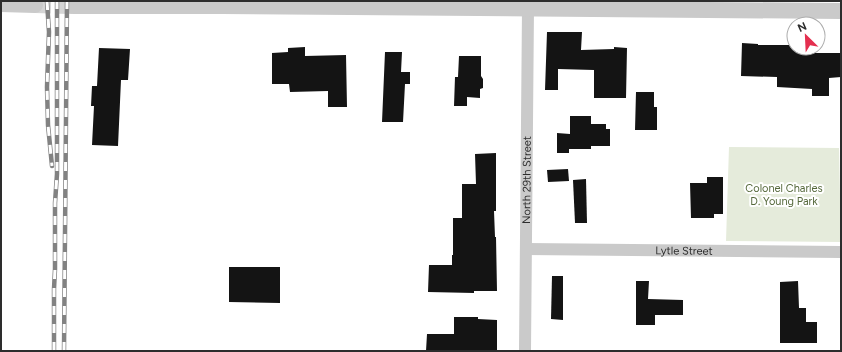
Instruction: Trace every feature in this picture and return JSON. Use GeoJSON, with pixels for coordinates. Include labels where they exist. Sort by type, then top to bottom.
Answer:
{"type":"FeatureCollection","features":[{"type":"Feature","properties":{"kind":"street"},"geometry":{"type":"LineString","coordinates":[[73,6],[122,3],[222,6],[383,4],[528,8],[717,5],[841,11]]}},
{"type":"Feature","properties":{"kind":"street"},"geometry":{"type":"LineString","coordinates":[[1,4],[35,5]]}},
{"type":"Feature","properties":{"kind":"street","name":"North 29th Street"},"geometry":{"type":"LineString","coordinates":[[525,351],[528,8]]}},
{"type":"Feature","properties":{"kind":"street","name":"Lytle Street"},"geometry":{"type":"LineString","coordinates":[[526,249],[841,252]]}},
{"type":"Feature","properties":{"kind":"green space","name":"Colonel Charles D. Young Park"},"geometry":{"type":"Polygon","coordinates":[[[729,147],[839,148],[841,242],[726,241],[729,147]]]}},
{"type":"Feature","properties":{"kind":"building"},"geometry":{"type":"Polygon","coordinates":[[[547,32],[582,32],[581,50],[614,49],[614,47],[627,48],[626,98],[594,98],[594,70],[558,69],[558,90],[545,90],[547,32]]]}},
{"type":"Feature","properties":{"kind":"building"},"geometry":{"type":"Polygon","coordinates":[[[742,43],[758,45],[786,45],[786,56],[826,56],[826,53],[841,53],[841,77],[829,78],[829,96],[812,96],[812,89],[777,87],[777,77],[741,76],[742,43]]]}},
{"type":"Feature","properties":{"kind":"building"},"geometry":{"type":"Polygon","coordinates":[[[305,47],[305,56],[346,55],[347,107],[328,107],[328,91],[290,92],[289,84],[272,84],[272,53],[288,52],[288,48],[305,47]]]}},
{"type":"Feature","properties":{"kind":"building"},"geometry":{"type":"Polygon","coordinates":[[[99,48],[130,49],[128,80],[121,80],[118,146],[92,145],[94,106],[91,106],[92,86],[97,86],[99,48]]]}},
{"type":"Feature","properties":{"kind":"building"},"geometry":{"type":"Polygon","coordinates":[[[385,52],[402,52],[401,72],[410,72],[410,84],[405,84],[403,122],[382,122],[385,52]]]}},
{"type":"Feature","properties":{"kind":"building"},"geometry":{"type":"Polygon","coordinates":[[[459,56],[481,56],[481,76],[483,79],[483,88],[480,89],[480,98],[467,97],[467,106],[454,106],[455,77],[458,77],[459,56]]]}},
{"type":"Feature","properties":{"kind":"building"},"geometry":{"type":"Polygon","coordinates":[[[636,92],[654,92],[654,107],[657,107],[657,130],[635,130],[636,92]]]}},
{"type":"Feature","properties":{"kind":"building"},"geometry":{"type":"Polygon","coordinates":[[[570,116],[591,116],[591,124],[606,124],[606,129],[610,129],[610,146],[591,146],[591,149],[569,149],[569,153],[557,153],[557,133],[570,134],[570,116]]]}},
{"type":"Feature","properties":{"kind":"building"},"geometry":{"type":"Polygon","coordinates":[[[496,153],[496,211],[494,211],[497,291],[474,291],[474,293],[428,292],[429,265],[452,265],[453,218],[462,218],[462,184],[476,184],[475,154],[496,153]]]}},
{"type":"Feature","properties":{"kind":"building"},"geometry":{"type":"Polygon","coordinates":[[[568,169],[569,181],[548,182],[547,170],[568,169]]]}},
{"type":"Feature","properties":{"kind":"building"},"geometry":{"type":"Polygon","coordinates":[[[707,177],[723,177],[723,214],[714,214],[714,218],[691,218],[690,183],[707,183],[707,177]]]}},
{"type":"Feature","properties":{"kind":"building"},"geometry":{"type":"Polygon","coordinates":[[[586,179],[587,223],[575,223],[573,180],[586,179]]]}},
{"type":"Feature","properties":{"kind":"building"},"geometry":{"type":"Polygon","coordinates":[[[229,267],[280,267],[280,303],[229,302],[229,267]]]}},
{"type":"Feature","properties":{"kind":"building"},"geometry":{"type":"Polygon","coordinates":[[[552,276],[563,276],[563,320],[551,319],[552,276]]]}},
{"type":"Feature","properties":{"kind":"building"},"geometry":{"type":"Polygon","coordinates":[[[636,281],[649,281],[648,299],[683,300],[683,315],[655,315],[655,325],[636,325],[636,281]]]}},
{"type":"Feature","properties":{"kind":"building"},"geometry":{"type":"Polygon","coordinates":[[[798,281],[799,308],[806,308],[806,322],[817,322],[817,343],[780,343],[780,282],[798,281]]]}},
{"type":"Feature","properties":{"kind":"building"},"geometry":{"type":"Polygon","coordinates":[[[454,317],[478,317],[478,319],[497,320],[497,351],[426,351],[427,334],[454,334],[454,317]]]}},
{"type":"Feature","properties":{"kind":"tunnel"},"geometry":{"type":"LineString","coordinates":[[35,5],[73,6]]}},
{"type":"Feature","properties":{"kind":"railway"},"geometry":{"type":"LineString","coordinates":[[47,1],[49,32],[47,87],[48,125],[52,166]]}},
{"type":"Feature","properties":{"kind":"railway"},"geometry":{"type":"LineString","coordinates":[[54,351],[55,203],[57,174],[57,1]]}},
{"type":"Feature","properties":{"kind":"railway"},"geometry":{"type":"LineString","coordinates":[[64,351],[67,1]]}}]}
